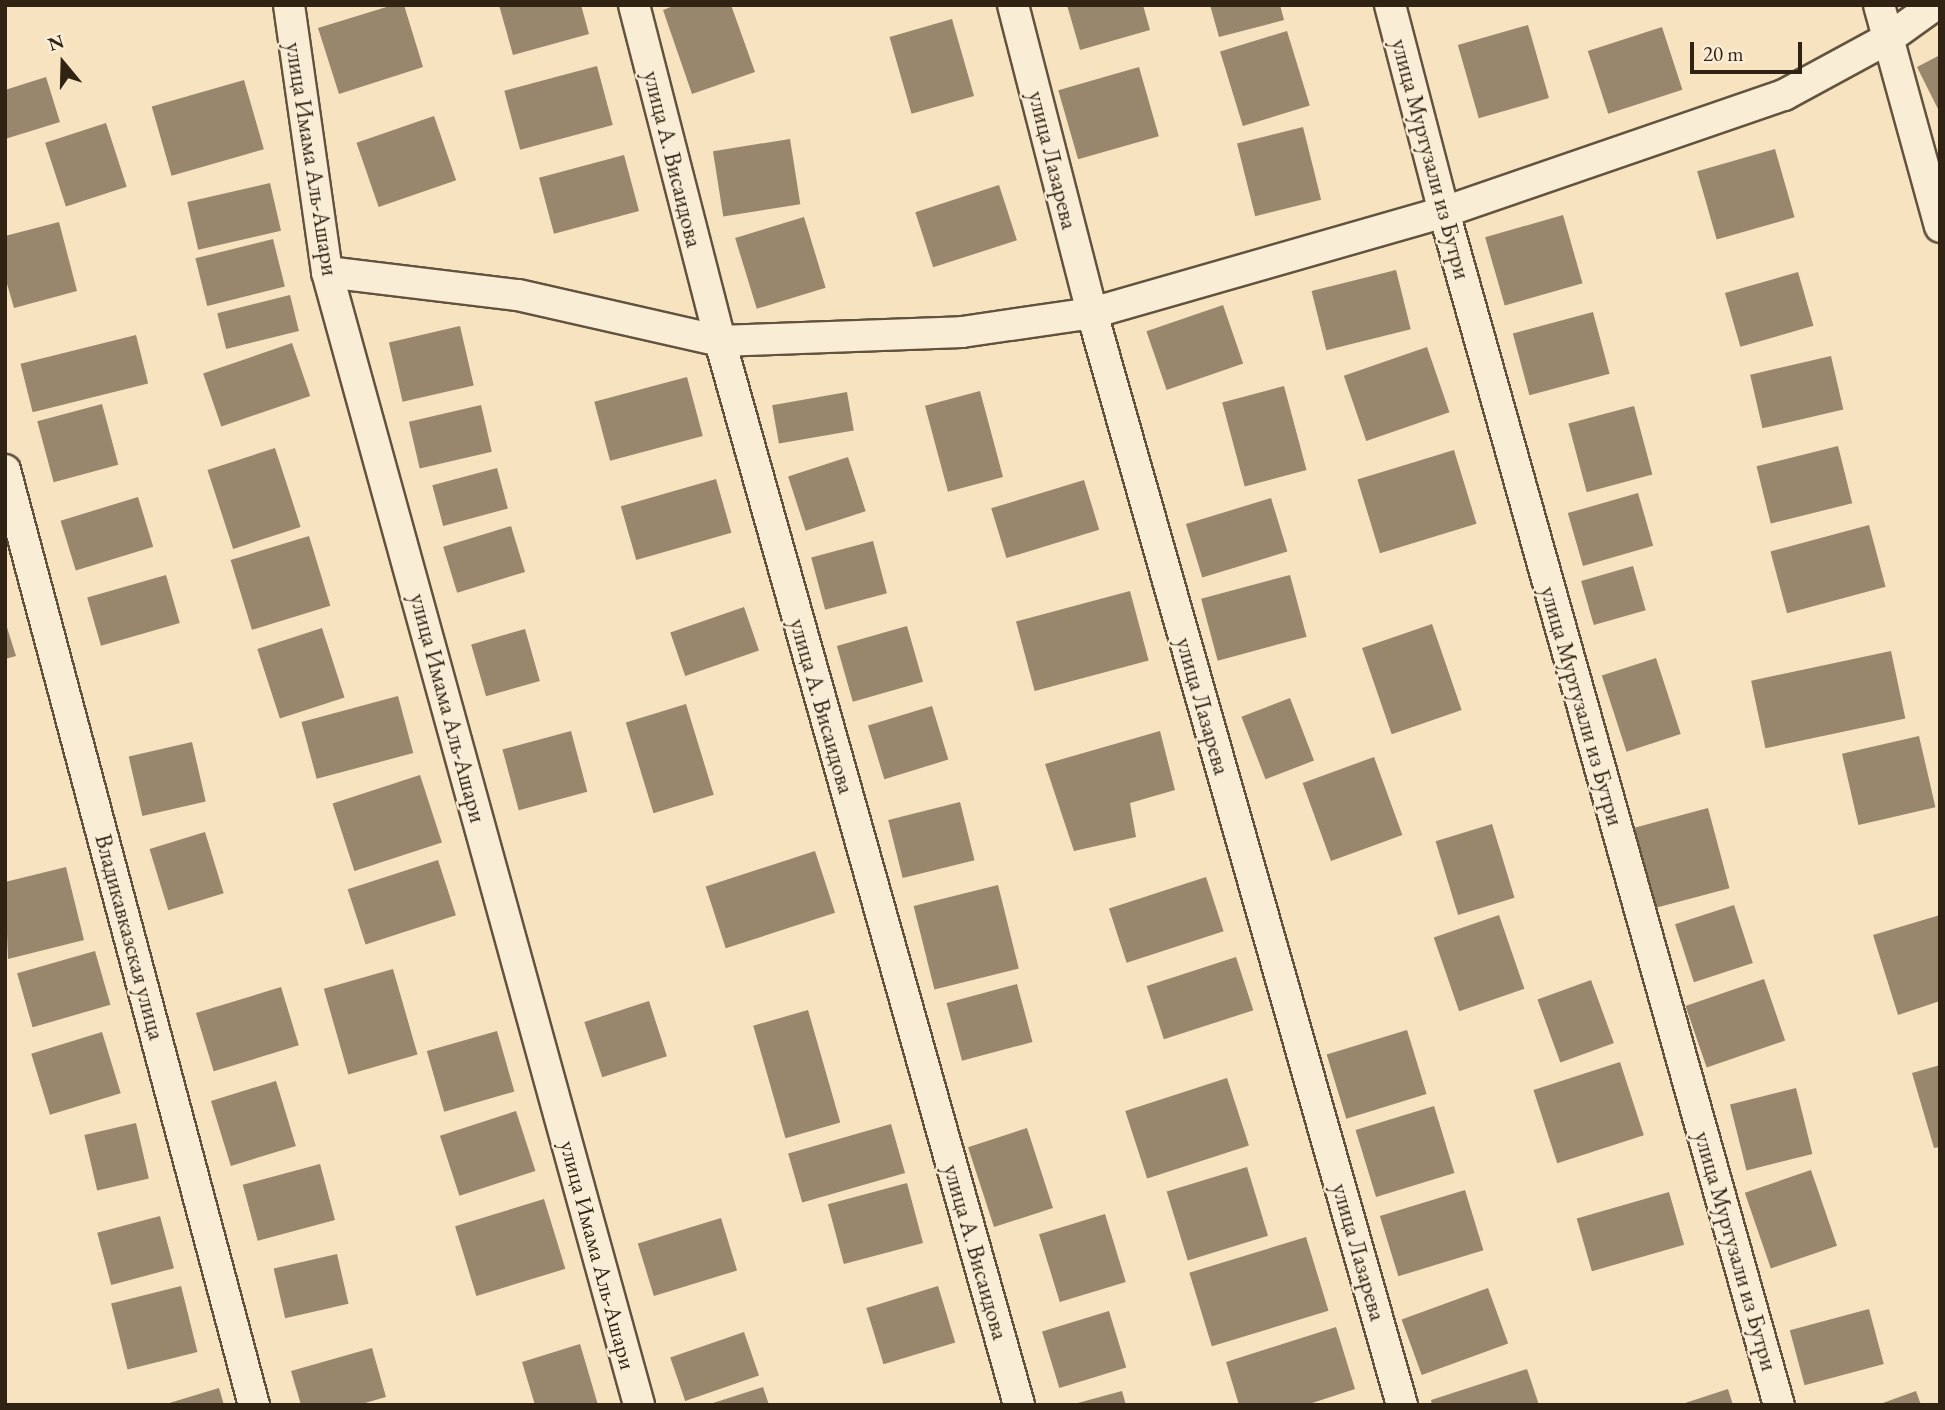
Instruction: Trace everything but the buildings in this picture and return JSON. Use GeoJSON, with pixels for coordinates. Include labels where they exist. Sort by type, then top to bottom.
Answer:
{"type":"FeatureCollection","features":[{"type":"Feature","properties":{"kind":"street","name":"улица Имама Аль-Ашари"},"geometry":{"type":"LineString","coordinates":[[289,5],[327,272],[639,1405]]}},
{"type":"Feature","properties":{"kind":"street","name":"улица А. Висаидова"},"geometry":{"type":"LineString","coordinates":[[634,5],[720,341],[1019,1405]]}},
{"type":"Feature","properties":{"kind":"street","name":"улица Лазарева"},"geometry":{"type":"LineString","coordinates":[[1013,5],[1092,313],[1402,1405]]}},
{"type":"Feature","properties":{"kind":"street","name":"улица Муртузали из Бутри"},"geometry":{"type":"LineString","coordinates":[[1390,5],[1444,212],[1779,1405]]}},
{"type":"Feature","properties":{"kind":"street"},"geometry":{"type":"LineString","coordinates":[[1880,5],[1940,227]]}},
{"type":"Feature","properties":{"kind":"street"},"geometry":{"type":"LineString","coordinates":[[327,272],[518,295],[720,341],[962,332],[1092,313],[1444,212],[1784,95],[1889,38],[1935,5]]}},
{"type":"Feature","properties":{"kind":"street","name":"Владикавказская улица"},"geometry":{"type":"LineString","coordinates":[[5,470],[254,1405]]}}]}
